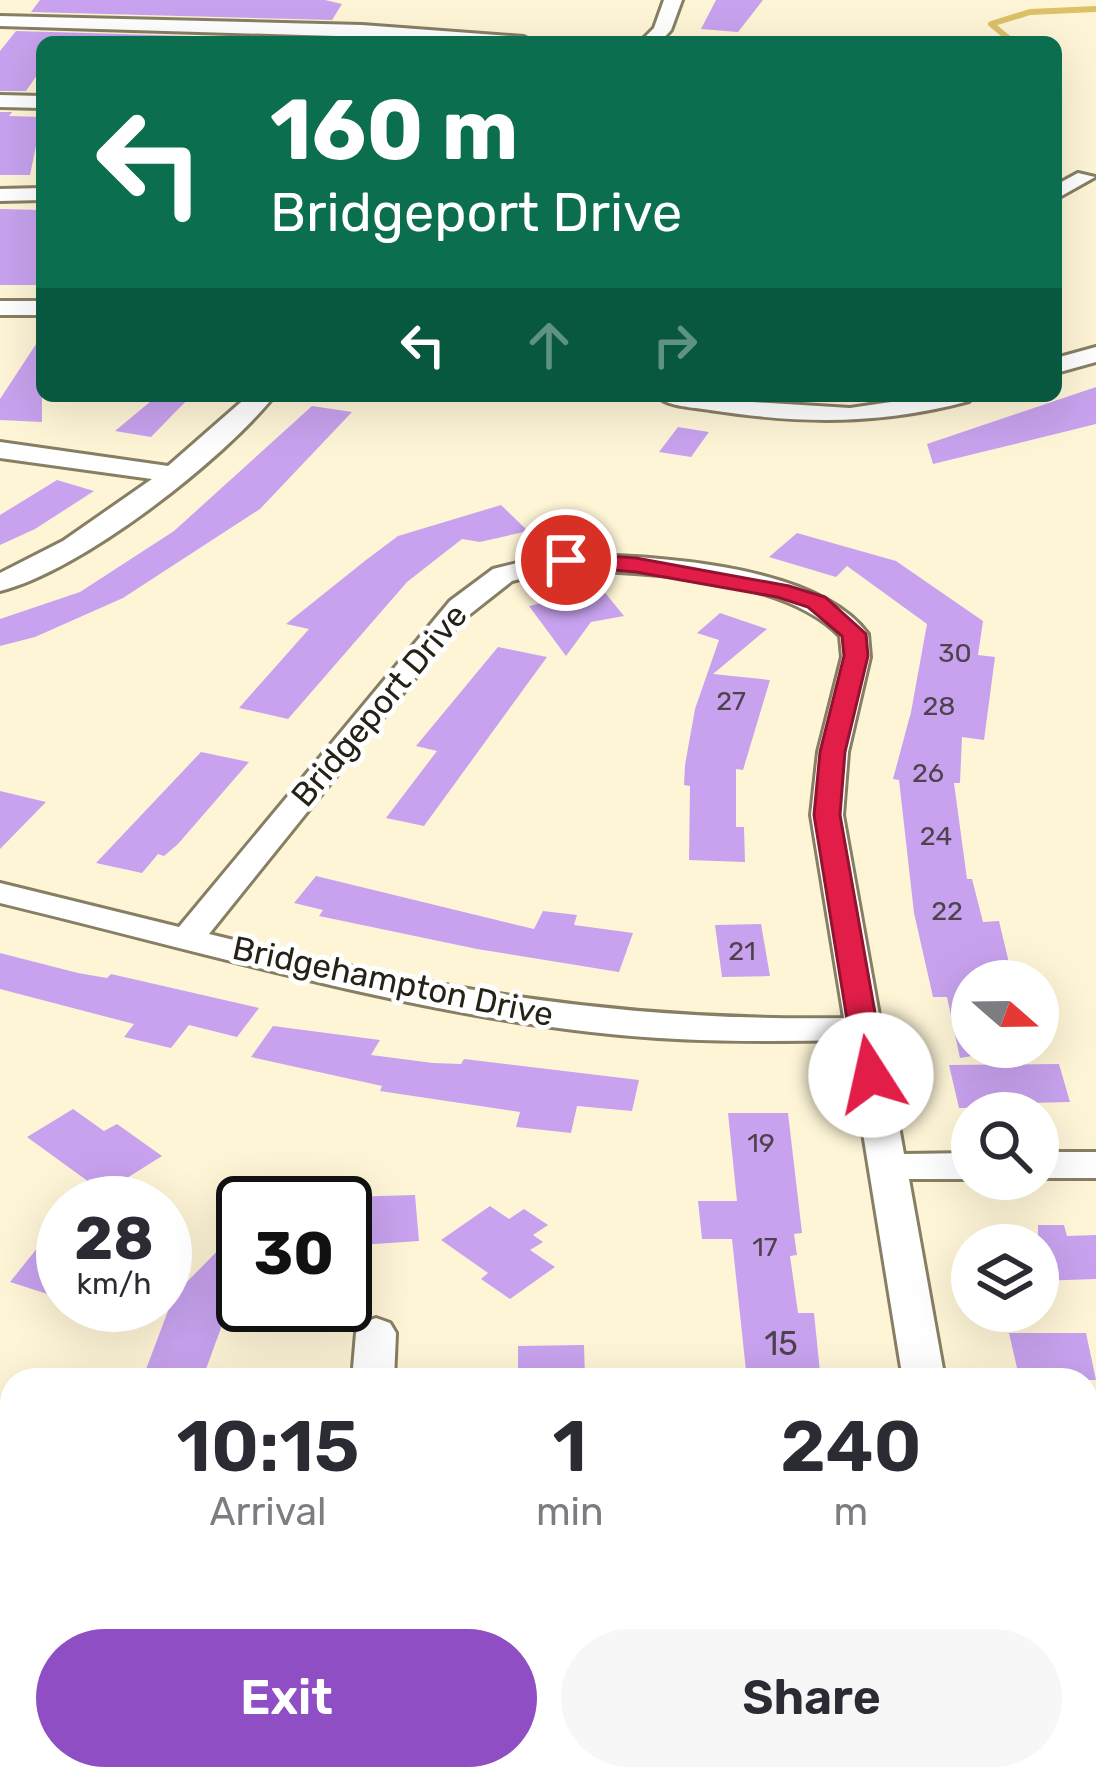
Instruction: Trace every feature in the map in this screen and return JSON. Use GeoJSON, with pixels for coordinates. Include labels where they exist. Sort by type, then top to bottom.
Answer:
{"type":"FeatureCollection","features":[{"type":"Feature","properties":{"kind":"street"},"geometry":{"type":"LineString","coordinates":[[656,36],[674,0]]}},
{"type":"Feature","properties":{"kind":"street"},"geometry":{"type":"LineString","coordinates":[[0,21],[443,36]]}},
{"type":"Feature","properties":{"kind":"street"},"geometry":{"type":"LineString","coordinates":[[0,101],[36,102]]}},
{"type":"Feature","properties":{"kind":"street"},"geometry":{"type":"LineString","coordinates":[[1062,190],[1085,177]]}},
{"type":"Feature","properties":{"kind":"street"},"geometry":{"type":"LineString","coordinates":[[0,195],[36,194]]}},
{"type":"Feature","properties":{"kind":"street"},"geometry":{"type":"LineString","coordinates":[[0,308],[36,308]]}},
{"type":"Feature","properties":{"kind":"street"},"geometry":{"type":"LineString","coordinates":[[1062,364],[1096,354]]}},
{"type":"Feature","properties":{"kind":"street"},"geometry":{"type":"LineString","coordinates":[[0,584],[105,530],[177,475],[256,402]]}},
{"type":"Feature","properties":{"kind":"street"},"geometry":{"type":"LineString","coordinates":[[713,402],[830,418],[900,413],[939,402]]}},
{"type":"Feature","properties":{"kind":"street"},"geometry":{"type":"LineString","coordinates":[[0,450],[177,475]]}},
{"type":"Feature","properties":{"kind":"street","name":"Bridgeport Drive"},"geometry":{"type":"LineString","coordinates":[[189,937],[440,627],[483,584],[548,562],[636,565],[781,590],[817,602],[854,634],[856,656],[833,752],[827,815],[922,1368]]}},
{"type":"Feature","properties":{"kind":"street","name":"Bridgehampton Drive"},"geometry":{"type":"LineString","coordinates":[[0,893],[389,986],[556,1017],[707,1030],[864,1029]]}},
{"type":"Feature","properties":{"kind":"street"},"geometry":{"type":"LineString","coordinates":[[1059,1165],[1096,1165]]}},
{"type":"Feature","properties":{"kind":"street"},"geometry":{"type":"LineString","coordinates":[[887,1167],[951,1166]]}},
{"type":"Feature","properties":{"kind":"street"},"geometry":{"type":"LineString","coordinates":[[374,1368],[376,1333]]}},
{"type":"Feature","properties":{"kind":"building"},"geometry":{"type":"Polygon","coordinates":[[[40,0],[325,0],[342,4],[332,20],[31,12],[40,0]]]}},
{"type":"Feature","properties":{"kind":"building"},"geometry":{"type":"Polygon","coordinates":[[[716,0],[763,0],[738,32],[701,29],[716,0]]]}},
{"type":"Feature","properties":{"kind":"building"},"geometry":{"type":"Polygon","coordinates":[[[16,31],[185,36],[36,36],[36,77],[26,91],[0,91],[0,51],[16,31]]]}},
{"type":"Feature","properties":{"kind":"building"},"geometry":{"type":"Polygon","coordinates":[[[0,112],[36,117],[30,175],[0,175],[0,112]]]}},
{"type":"Feature","properties":{"kind":"building"},"geometry":{"type":"Polygon","coordinates":[[[0,209],[36,210],[36,285],[0,285],[0,209]]]}},
{"type":"Feature","properties":{"kind":"building"},"geometry":{"type":"Polygon","coordinates":[[[36,344],[36,402],[42,402],[42,422],[0,420],[0,399],[36,344]]]}},
{"type":"Feature","properties":{"kind":"building"},"geometry":{"type":"Polygon","coordinates":[[[1096,387],[1096,424],[933,464],[927,444],[1096,387]]]}},
{"type":"Feature","properties":{"kind":"building"},"geometry":{"type":"Polygon","coordinates":[[[150,402],[185,402],[151,437],[115,431],[150,402]]]}},
{"type":"Feature","properties":{"kind":"building"},"geometry":{"type":"Polygon","coordinates":[[[312,406],[352,412],[260,509],[123,598],[35,637],[0,646],[0,619],[80,592],[174,531],[312,406]]]}},
{"type":"Feature","properties":{"kind":"building"},"geometry":{"type":"Polygon","coordinates":[[[678,427],[709,432],[691,457],[659,452],[678,427]]]}},
{"type":"Feature","properties":{"kind":"building"},"geometry":{"type":"Polygon","coordinates":[[[57,480],[94,491],[0,545],[0,515],[57,480]]]}},
{"type":"Feature","properties":{"kind":"building"},"geometry":{"type":"Polygon","coordinates":[[[501,505],[528,531],[480,542],[462,539],[407,582],[288,719],[239,708],[309,629],[286,624],[366,560],[398,536],[501,505]]]}},
{"type":"Feature","properties":{"kind":"building"},"geometry":{"type":"Polygon","coordinates":[[[797,533],[896,561],[983,621],[978,655],[995,657],[984,740],[962,737],[960,783],[954,783],[967,879],[972,879],[983,922],[999,921],[1008,960],[951,960],[951,1016],[947,997],[933,997],[914,913],[899,780],[893,779],[927,624],[847,566],[836,577],[769,557],[797,533]]]}},
{"type":"Feature","properties":{"kind":"building"},"geometry":{"type":"Polygon","coordinates":[[[602,589],[624,616],[591,622],[566,656],[529,606],[602,589]]]}},
{"type":"Feature","properties":{"kind":"building"},"geometry":{"type":"Polygon","coordinates":[[[720,613],[767,629],[713,674],[770,680],[743,770],[736,769],[736,827],[744,827],[745,862],[689,860],[690,786],[684,785],[685,765],[695,709],[719,640],[697,633],[720,613]]]}},
{"type":"Feature","properties":{"kind":"building"},"geometry":{"type":"Polygon","coordinates":[[[498,647],[547,657],[424,826],[386,818],[437,751],[416,746],[498,647]]]}},
{"type":"Feature","properties":{"kind":"building"},"geometry":{"type":"Polygon","coordinates":[[[201,752],[249,762],[178,844],[164,856],[158,854],[142,873],[96,863],[201,752]]]}},
{"type":"Feature","properties":{"kind":"building"},"geometry":{"type":"Polygon","coordinates":[[[0,791],[46,802],[0,849],[0,791]]]}},
{"type":"Feature","properties":{"kind":"building"},"geometry":{"type":"Polygon","coordinates":[[[316,876],[534,929],[543,911],[577,915],[574,925],[633,933],[619,972],[477,949],[319,916],[323,910],[294,903],[316,876]]]}},
{"type":"Feature","properties":{"kind":"building"},"geometry":{"type":"Polygon","coordinates":[[[761,924],[770,976],[722,977],[715,925],[761,924]]]}},
{"type":"Feature","properties":{"kind":"building"},"geometry":{"type":"Polygon","coordinates":[[[0,953],[259,1008],[237,1037],[189,1025],[171,1048],[124,1037],[134,1024],[0,989],[0,953]]]}},
{"type":"Feature","properties":{"kind":"building"},"geometry":{"type":"Polygon","coordinates":[[[273,1026],[380,1040],[371,1055],[433,1063],[461,1064],[464,1059],[639,1080],[632,1111],[577,1106],[571,1133],[516,1127],[520,1112],[380,1091],[382,1086],[251,1057],[273,1026]]]}},
{"type":"Feature","properties":{"kind":"building"},"geometry":{"type":"Polygon","coordinates":[[[1059,1064],[1070,1102],[1059,1102],[1059,1092],[955,1092],[949,1065],[1059,1068],[1059,1064]]]}},
{"type":"Feature","properties":{"kind":"building"},"geometry":{"type":"Polygon","coordinates":[[[73,1109],[104,1131],[117,1124],[162,1156],[130,1176],[81,1176],[27,1137],[73,1109]]]}},
{"type":"Feature","properties":{"kind":"building"},"geometry":{"type":"Polygon","coordinates":[[[728,1113],[788,1113],[802,1233],[794,1234],[797,1255],[790,1256],[798,1313],[814,1313],[820,1368],[746,1368],[732,1239],[702,1239],[698,1201],[737,1201],[728,1113]]]}},
{"type":"Feature","properties":{"kind":"building"},"geometry":{"type":"Polygon","coordinates":[[[415,1195],[419,1241],[372,1244],[372,1196],[415,1195]]]}},
{"type":"Feature","properties":{"kind":"building"},"geometry":{"type":"Polygon","coordinates":[[[490,1206],[509,1219],[524,1209],[548,1225],[533,1235],[543,1242],[530,1250],[555,1267],[510,1299],[481,1279],[488,1273],[441,1240],[490,1206]]]}},
{"type":"Feature","properties":{"kind":"building"},"geometry":{"type":"Polygon","coordinates":[[[1059,1225],[1064,1225],[1067,1236],[1096,1235],[1096,1279],[1059,1280],[1059,1225]]]}},
{"type":"Feature","properties":{"kind":"building"},"geometry":{"type":"Polygon","coordinates":[[[36,1250],[36,1290],[10,1282],[36,1250]]]}},
{"type":"Feature","properties":{"kind":"building"},"geometry":{"type":"Polygon","coordinates":[[[216,1252],[220,1332],[206,1368],[147,1368],[160,1332],[192,1332],[192,1277],[216,1252]]]}},
{"type":"Feature","properties":{"kind":"building"},"geometry":{"type":"Polygon","coordinates":[[[1009,1333],[1086,1333],[1093,1368],[1017,1368],[1009,1333]]]}},
{"type":"Feature","properties":{"kind":"building"},"geometry":{"type":"Polygon","coordinates":[[[584,1345],[585,1368],[518,1368],[518,1346],[584,1345]]]}},
{"type":"Feature","properties":{"kind":"waterway"},"geometry":{"type":"LineString","coordinates":[[1006,36],[991,24],[1030,12],[1096,9]]}},
{"type":"Feature","properties":{"kind":"route"},"geometry":{"type":"LineString","coordinates":[[566,560],[636,565],[781,590],[817,602],[854,634],[856,656],[833,752],[827,815],[871,1075]]}}]}
